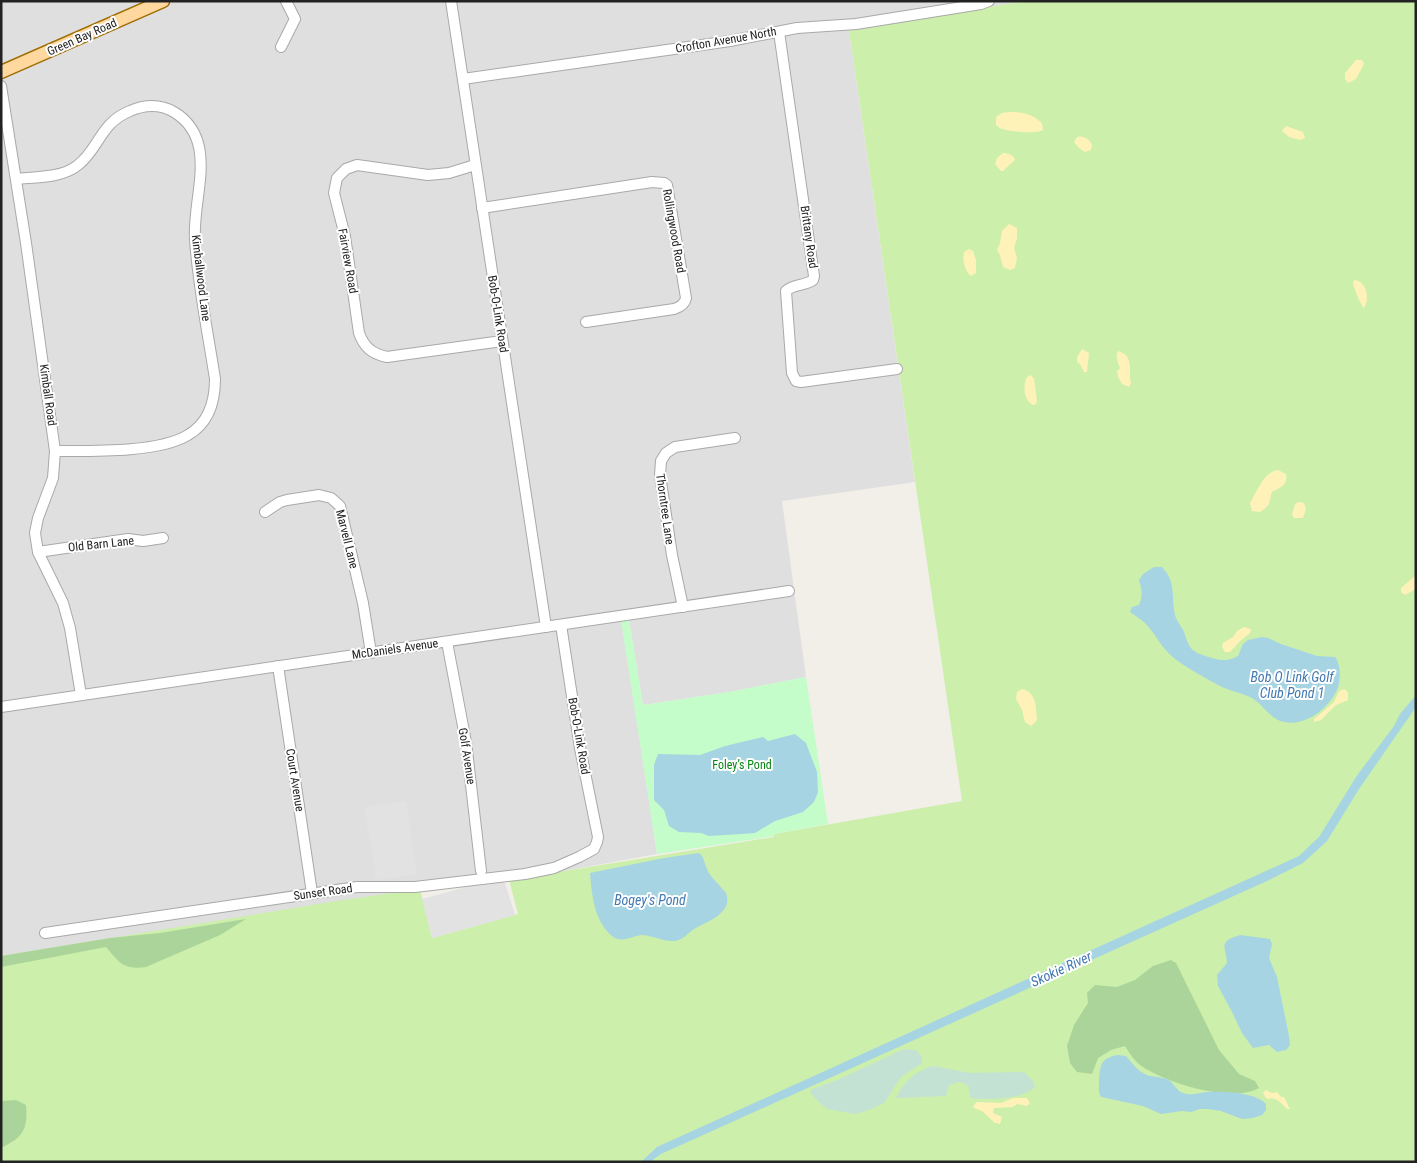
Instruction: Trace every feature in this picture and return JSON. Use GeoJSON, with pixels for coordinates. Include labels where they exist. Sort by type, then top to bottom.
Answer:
{"type":"FeatureCollection","features":[{"type":"Feature","properties":{"kind":"main road","name":"Green Bay Road"},"geometry":{"type":"LineString","coordinates":[[1,72],[164,1]]}},
{"type":"Feature","properties":{"kind":"street"},"geometry":{"type":"LineString","coordinates":[[281,47],[295,19],[286,1]]}},
{"type":"Feature","properties":{"kind":"street","name":"Bob-O-Link Road"},"geometry":{"type":"LineString","coordinates":[[451,1],[546,627]]}},
{"type":"Feature","properties":{"kind":"street","name":"Crofton Avenue North"},"geometry":{"type":"LineString","coordinates":[[463,80],[730,41],[797,28],[856,24],[989,1]]}},
{"type":"Feature","properties":{"kind":"street","name":"Brittany Road"},"geometry":{"type":"LineString","coordinates":[[779,32],[814,276],[810,282],[792,287],[786,291],[792,373],[796,381],[801,382],[897,369]]}},
{"type":"Feature","properties":{"kind":"street","name":"Kimball Road"},"geometry":{"type":"LineString","coordinates":[[1,86],[55,451],[53,478],[38,518],[35,533],[38,552],[63,603],[70,628],[81,695]]}},
{"type":"Feature","properties":{"kind":"street","name":"Kimballwood Lane"},"geometry":{"type":"LineString","coordinates":[[16,180],[58,174],[71,170],[84,160],[112,122],[130,110],[144,106],[157,106],[172,111],[179,116],[195,135],[201,152],[195,239],[215,379],[215,395],[211,409],[188,436],[171,442],[127,449],[55,451]]}},
{"type":"Feature","properties":{"kind":"street","name":"Fairview Road"},"geometry":{"type":"LineString","coordinates":[[475,165],[449,173],[428,175],[357,165],[340,174],[335,184],[334,193],[345,236],[360,333],[371,352],[387,357],[502,341]]}},
{"type":"Feature","properties":{"kind":"street","name":"Rollingwood Road"},"geometry":{"type":"LineString","coordinates":[[482,208],[652,182],[667,185],[683,279],[685,302],[680,307],[674,309],[586,322]]}},
{"type":"Feature","properties":{"kind":"street","name":"Thorntree Lane"},"geometry":{"type":"LineString","coordinates":[[683,607],[672,554],[659,467],[666,453],[675,447],[735,438]]}},
{"type":"Feature","properties":{"kind":"street","name":"Marvell Lane"},"geometry":{"type":"LineString","coordinates":[[265,512],[280,502],[320,495],[331,498],[340,506],[363,604],[371,653]]}},
{"type":"Feature","properties":{"kind":"street","name":"Old Barn Lane"},"geometry":{"type":"LineString","coordinates":[[38,552],[128,539],[143,541],[163,538]]}},
{"type":"Feature","properties":{"kind":"street","name":"McDaniels Avenue"},"geometry":{"type":"LineString","coordinates":[[1,707],[789,592]]}},
{"type":"Feature","properties":{"kind":"street","name":"Bob-O-Link Road"},"geometry":{"type":"LineString","coordinates":[[561,625],[580,748],[598,837],[596,846]]}},
{"type":"Feature","properties":{"kind":"street","name":"Golf Avenue"},"geometry":{"type":"LineString","coordinates":[[447,642],[466,742],[481,871]]}},
{"type":"Feature","properties":{"kind":"street","name":"Court Avenue"},"geometry":{"type":"LineString","coordinates":[[278,666],[312,893]]}},
{"type":"Feature","properties":{"kind":"street","name":"Sunset Road"},"geometry":{"type":"LineString","coordinates":[[45,934],[357,887],[415,887],[525,874],[554,868],[590,851],[596,846]]}},
{"type":"Feature","properties":{"kind":"shaded area"},"geometry":{"type":"Polygon","coordinates":[[[1,1],[1026,1],[849,31],[915,482],[782,501],[806,677],[729,692],[643,705],[629,620],[622,621],[657,854],[553,873],[420,889],[1,956],[1,1]]]}},
{"type":"Feature","properties":{"kind":"shaded area"},"geometry":{"type":"Polygon","coordinates":[[[406,801],[417,874],[376,880],[364,807],[406,801]]]}},
{"type":"Feature","properties":{"kind":"shaded area"},"geometry":{"type":"Polygon","coordinates":[[[503,877],[515,915],[432,938],[422,899],[503,877]]]}},
{"type":"Feature","properties":{"kind":"green space"},"geometry":{"type":"Polygon","coordinates":[[[1026,1],[1416,1],[1416,1162],[1,1162],[1,956],[420,889],[432,938],[518,914],[509,880],[774,837],[774,834],[962,801],[849,30],[1026,1]]]}},
{"type":"Feature","properties":{"kind":"green space","name":"Foley’s Pond"},"geometry":{"type":"Polygon","coordinates":[[[629,620],[643,705],[729,692],[806,677],[828,824],[774,834],[775,836],[657,854],[621,621],[629,620]]]}},
{"type":"Feature","properties":{"kind":"green space"},"geometry":{"type":"Polygon","coordinates":[[[246,919],[220,935],[146,967],[138,968],[123,964],[106,947],[1,967],[1,956],[110,938],[160,933],[246,919]]]}},
{"type":"Feature","properties":{"kind":"green space"},"geometry":{"type":"Polygon","coordinates":[[[1171,960],[1176,963],[1219,1050],[1239,1074],[1255,1081],[1259,1088],[1247,1092],[1233,1093],[1201,1090],[1184,1085],[1143,1067],[1135,1060],[1125,1046],[1111,1050],[1098,1058],[1092,1074],[1077,1072],[1070,1063],[1067,1046],[1074,1025],[1088,1003],[1087,993],[1095,985],[1117,987],[1135,980],[1153,966],[1171,960]]]}},
{"type":"Feature","properties":{"kind":"green space"},"geometry":{"type":"Polygon","coordinates":[[[904,1049],[916,1050],[922,1057],[922,1063],[901,1077],[884,1103],[855,1114],[827,1109],[812,1095],[810,1090],[837,1080],[904,1049]]]}},
{"type":"Feature","properties":{"kind":"green space"},"geometry":{"type":"Polygon","coordinates":[[[933,1066],[970,1073],[1024,1072],[1033,1081],[1035,1087],[1013,1097],[979,1099],[971,1098],[968,1085],[960,1082],[949,1085],[946,1096],[896,1098],[911,1077],[933,1066]]]}},
{"type":"Feature","properties":{"kind":"green space"},"geometry":{"type":"Polygon","coordinates":[[[16,1100],[26,1105],[25,1127],[19,1136],[1,1148],[1,1101],[16,1100]]]}},
{"type":"Feature","properties":{"kind":"sand"},"geometry":{"type":"Polygon","coordinates":[[[1356,60],[1362,60],[1364,64],[1356,79],[1348,83],[1345,79],[1345,73],[1356,60]]]}},
{"type":"Feature","properties":{"kind":"sand"},"geometry":{"type":"Polygon","coordinates":[[[1002,113],[1024,113],[1035,117],[1042,123],[1043,130],[1017,132],[1002,129],[996,125],[996,117],[1002,113]]]}},
{"type":"Feature","properties":{"kind":"sand"},"geometry":{"type":"Polygon","coordinates":[[[1286,126],[1303,132],[1305,138],[1300,140],[1289,137],[1282,131],[1286,126]]]}},
{"type":"Feature","properties":{"kind":"sand"},"geometry":{"type":"Polygon","coordinates":[[[1077,137],[1088,139],[1092,145],[1091,150],[1085,152],[1079,148],[1074,142],[1077,137]]]}},
{"type":"Feature","properties":{"kind":"sand"},"geometry":{"type":"Polygon","coordinates":[[[1003,153],[1011,155],[1015,160],[1001,171],[995,164],[997,158],[1003,153]]]}},
{"type":"Feature","properties":{"kind":"sand"},"geometry":{"type":"Polygon","coordinates":[[[1009,224],[1017,228],[1014,248],[1017,258],[1015,268],[1010,270],[1003,267],[997,250],[1002,231],[1009,224]]]}},
{"type":"Feature","properties":{"kind":"sand"},"geometry":{"type":"Polygon","coordinates":[[[969,249],[973,251],[976,260],[976,273],[971,276],[964,265],[963,258],[964,252],[969,249]]]}},
{"type":"Feature","properties":{"kind":"sand"},"geometry":{"type":"Polygon","coordinates":[[[1356,280],[1363,284],[1365,288],[1367,300],[1364,308],[1354,287],[1353,281],[1356,280]]]}},
{"type":"Feature","properties":{"kind":"sand"},"geometry":{"type":"Polygon","coordinates":[[[1082,349],[1089,353],[1087,372],[1084,372],[1077,362],[1077,357],[1082,349]]]}},
{"type":"Feature","properties":{"kind":"sand"},"geometry":{"type":"Polygon","coordinates":[[[1118,351],[1127,356],[1129,360],[1131,383],[1129,387],[1122,384],[1118,377],[1117,371],[1120,368],[1117,357],[1118,351]]]}},
{"type":"Feature","properties":{"kind":"sand"},"geometry":{"type":"Polygon","coordinates":[[[1031,375],[1034,379],[1037,401],[1033,405],[1027,400],[1025,392],[1027,377],[1031,375]]]}},
{"type":"Feature","properties":{"kind":"sand"},"geometry":{"type":"Polygon","coordinates":[[[1278,470],[1286,474],[1285,484],[1272,492],[1269,503],[1260,512],[1252,511],[1250,503],[1264,478],[1278,470]]]}},
{"type":"Feature","properties":{"kind":"sand"},"geometry":{"type":"Polygon","coordinates":[[[1299,502],[1304,503],[1306,509],[1303,518],[1294,518],[1292,514],[1295,504],[1299,502]]]}},
{"type":"Feature","properties":{"kind":"sand"},"geometry":{"type":"Polygon","coordinates":[[[1416,575],[1416,589],[1405,595],[1401,592],[1401,588],[1416,575]]]}},
{"type":"Feature","properties":{"kind":"sand"},"geometry":{"type":"Polygon","coordinates":[[[1244,627],[1251,629],[1250,633],[1230,652],[1225,652],[1222,647],[1223,643],[1244,627]]]}},
{"type":"Feature","properties":{"kind":"sand"},"geometry":{"type":"Polygon","coordinates":[[[1022,689],[1031,694],[1036,706],[1037,720],[1031,726],[1025,722],[1022,710],[1016,699],[1017,692],[1022,689]]]}},
{"type":"Feature","properties":{"kind":"sand"},"geometry":{"type":"Polygon","coordinates":[[[1344,689],[1348,692],[1348,700],[1336,705],[1321,720],[1314,722],[1314,719],[1334,702],[1339,691],[1344,689]]]}},
{"type":"Feature","properties":{"kind":"sand"},"geometry":{"type":"Polygon","coordinates":[[[1266,1090],[1272,1093],[1277,1092],[1281,1097],[1284,1097],[1290,1109],[1287,1109],[1276,1099],[1267,1099],[1263,1093],[1266,1090]]]}},
{"type":"Feature","properties":{"kind":"sand"},"geometry":{"type":"Polygon","coordinates":[[[1013,1098],[1027,1098],[1030,1103],[1027,1106],[1017,1104],[1013,1107],[994,1108],[993,1113],[1002,1117],[1000,1124],[995,1123],[982,1111],[973,1106],[977,1102],[1001,1103],[1013,1098]]]}},
{"type":"Feature","properties":{"kind":"water","name":"Bob O Link Golf Club Pond 1"},"geometry":{"type":"Polygon","coordinates":[[[1154,567],[1162,567],[1167,573],[1172,586],[1176,618],[1190,647],[1200,654],[1215,659],[1229,660],[1238,656],[1243,644],[1248,640],[1262,637],[1317,656],[1335,657],[1340,678],[1337,690],[1327,705],[1313,716],[1304,720],[1287,722],[1278,720],[1252,698],[1220,686],[1179,662],[1169,654],[1145,623],[1130,612],[1132,607],[1139,605],[1140,602],[1142,593],[1139,580],[1143,574],[1154,567]]]}},
{"type":"Feature","properties":{"kind":"water","name":"Skokie River"},"geometry":{"type":"Polygon","coordinates":[[[1416,695],[1416,707],[1359,789],[1327,841],[1303,863],[1267,881],[661,1154],[650,1162],[641,1162],[657,1147],[1299,856],[1319,837],[1356,777],[1394,726],[1400,714],[1416,695]]]}},
{"type":"Feature","properties":{"kind":"water","name":"Foley’s Pond"},"geometry":{"type":"Polygon","coordinates":[[[795,734],[806,743],[817,772],[818,792],[814,802],[803,812],[775,821],[755,833],[709,836],[701,833],[679,832],[669,826],[664,810],[654,800],[654,765],[658,754],[700,755],[725,746],[763,737],[768,741],[795,734]]]}},
{"type":"Feature","properties":{"kind":"water","name":"Bogey's Pond"},"geometry":{"type":"Polygon","coordinates":[[[699,853],[703,857],[712,878],[726,893],[726,906],[718,916],[675,941],[641,935],[619,939],[612,936],[606,930],[595,907],[590,873],[699,853]]]}},
{"type":"Feature","properties":{"kind":"water"},"geometry":{"type":"Polygon","coordinates":[[[1240,935],[1270,939],[1272,944],[1269,958],[1277,977],[1289,1036],[1290,1045],[1286,1050],[1277,1052],[1269,1045],[1253,1048],[1242,1033],[1218,986],[1217,975],[1227,963],[1224,945],[1228,940],[1240,935]]]}},
{"type":"Feature","properties":{"kind":"water"},"geometry":{"type":"Polygon","coordinates":[[[1118,1055],[1126,1056],[1136,1068],[1146,1075],[1169,1080],[1183,1093],[1238,1093],[1261,1100],[1266,1104],[1266,1110],[1262,1115],[1242,1119],[1221,1111],[1208,1109],[1161,1114],[1143,1106],[1101,1097],[1099,1093],[1099,1076],[1102,1064],[1108,1058],[1118,1055]]]}}]}
